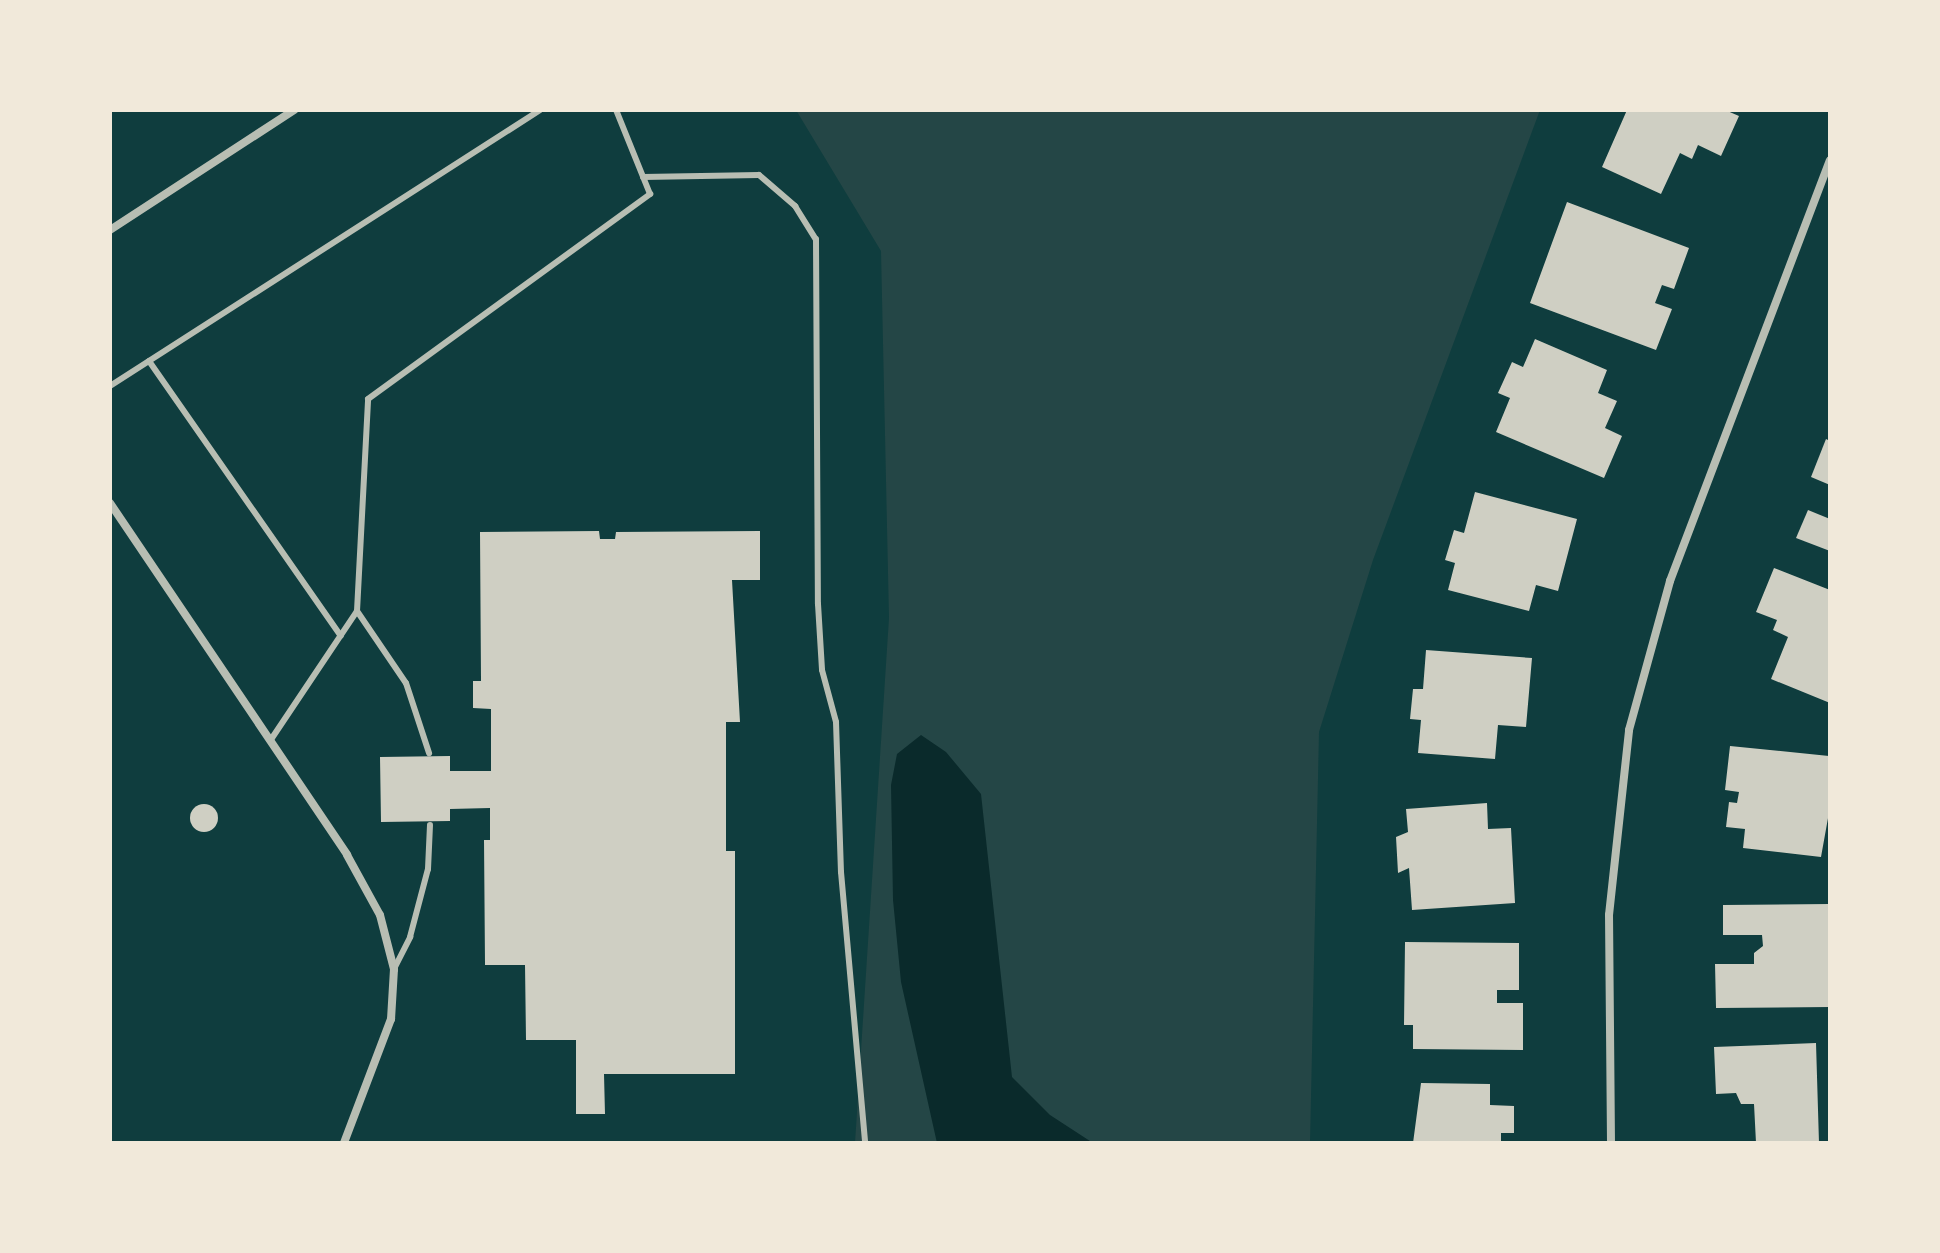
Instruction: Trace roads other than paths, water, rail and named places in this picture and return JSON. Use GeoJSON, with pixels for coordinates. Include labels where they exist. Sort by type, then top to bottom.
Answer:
{"type":"FeatureCollection","features":[{"type":"Feature","properties":{"kind":"street"},"geometry":{"type":"LineString","coordinates":[[110,230],[294,110]]}},
{"type":"Feature","properties":{"kind":"street"},"geometry":{"type":"LineString","coordinates":[[1611,1143],[1609,915],[1629,730],[1670,581],[1830,160]]}},
{"type":"Feature","properties":{"kind":"street"},"geometry":{"type":"LineString","coordinates":[[110,503],[347,855],[380,915],[394,969],[391,1019],[344,1143]]}},
{"type":"Feature","properties":{"kind":"lane"},"geometry":{"type":"LineString","coordinates":[[110,386],[540,110]]}},
{"type":"Feature","properties":{"kind":"lane"},"geometry":{"type":"LineString","coordinates":[[270,741],[357,611],[368,399],[650,194],[616,110]]}},
{"type":"Feature","properties":{"kind":"lane"},"geometry":{"type":"LineString","coordinates":[[643,177],[759,175],[795,206],[816,239],[818,604],[822,670],[836,722],[841,872],[865,1143]]}},
{"type":"Feature","properties":{"kind":"lane"},"geometry":{"type":"LineString","coordinates":[[149,361],[341,636]]}},
{"type":"Feature","properties":{"kind":"lane"},"geometry":{"type":"LineString","coordinates":[[357,611],[406,683],[429,753]]}},
{"type":"Feature","properties":{"kind":"lane"},"geometry":{"type":"LineString","coordinates":[[394,969],[410,937],[428,869],[430,825]]}}]}
